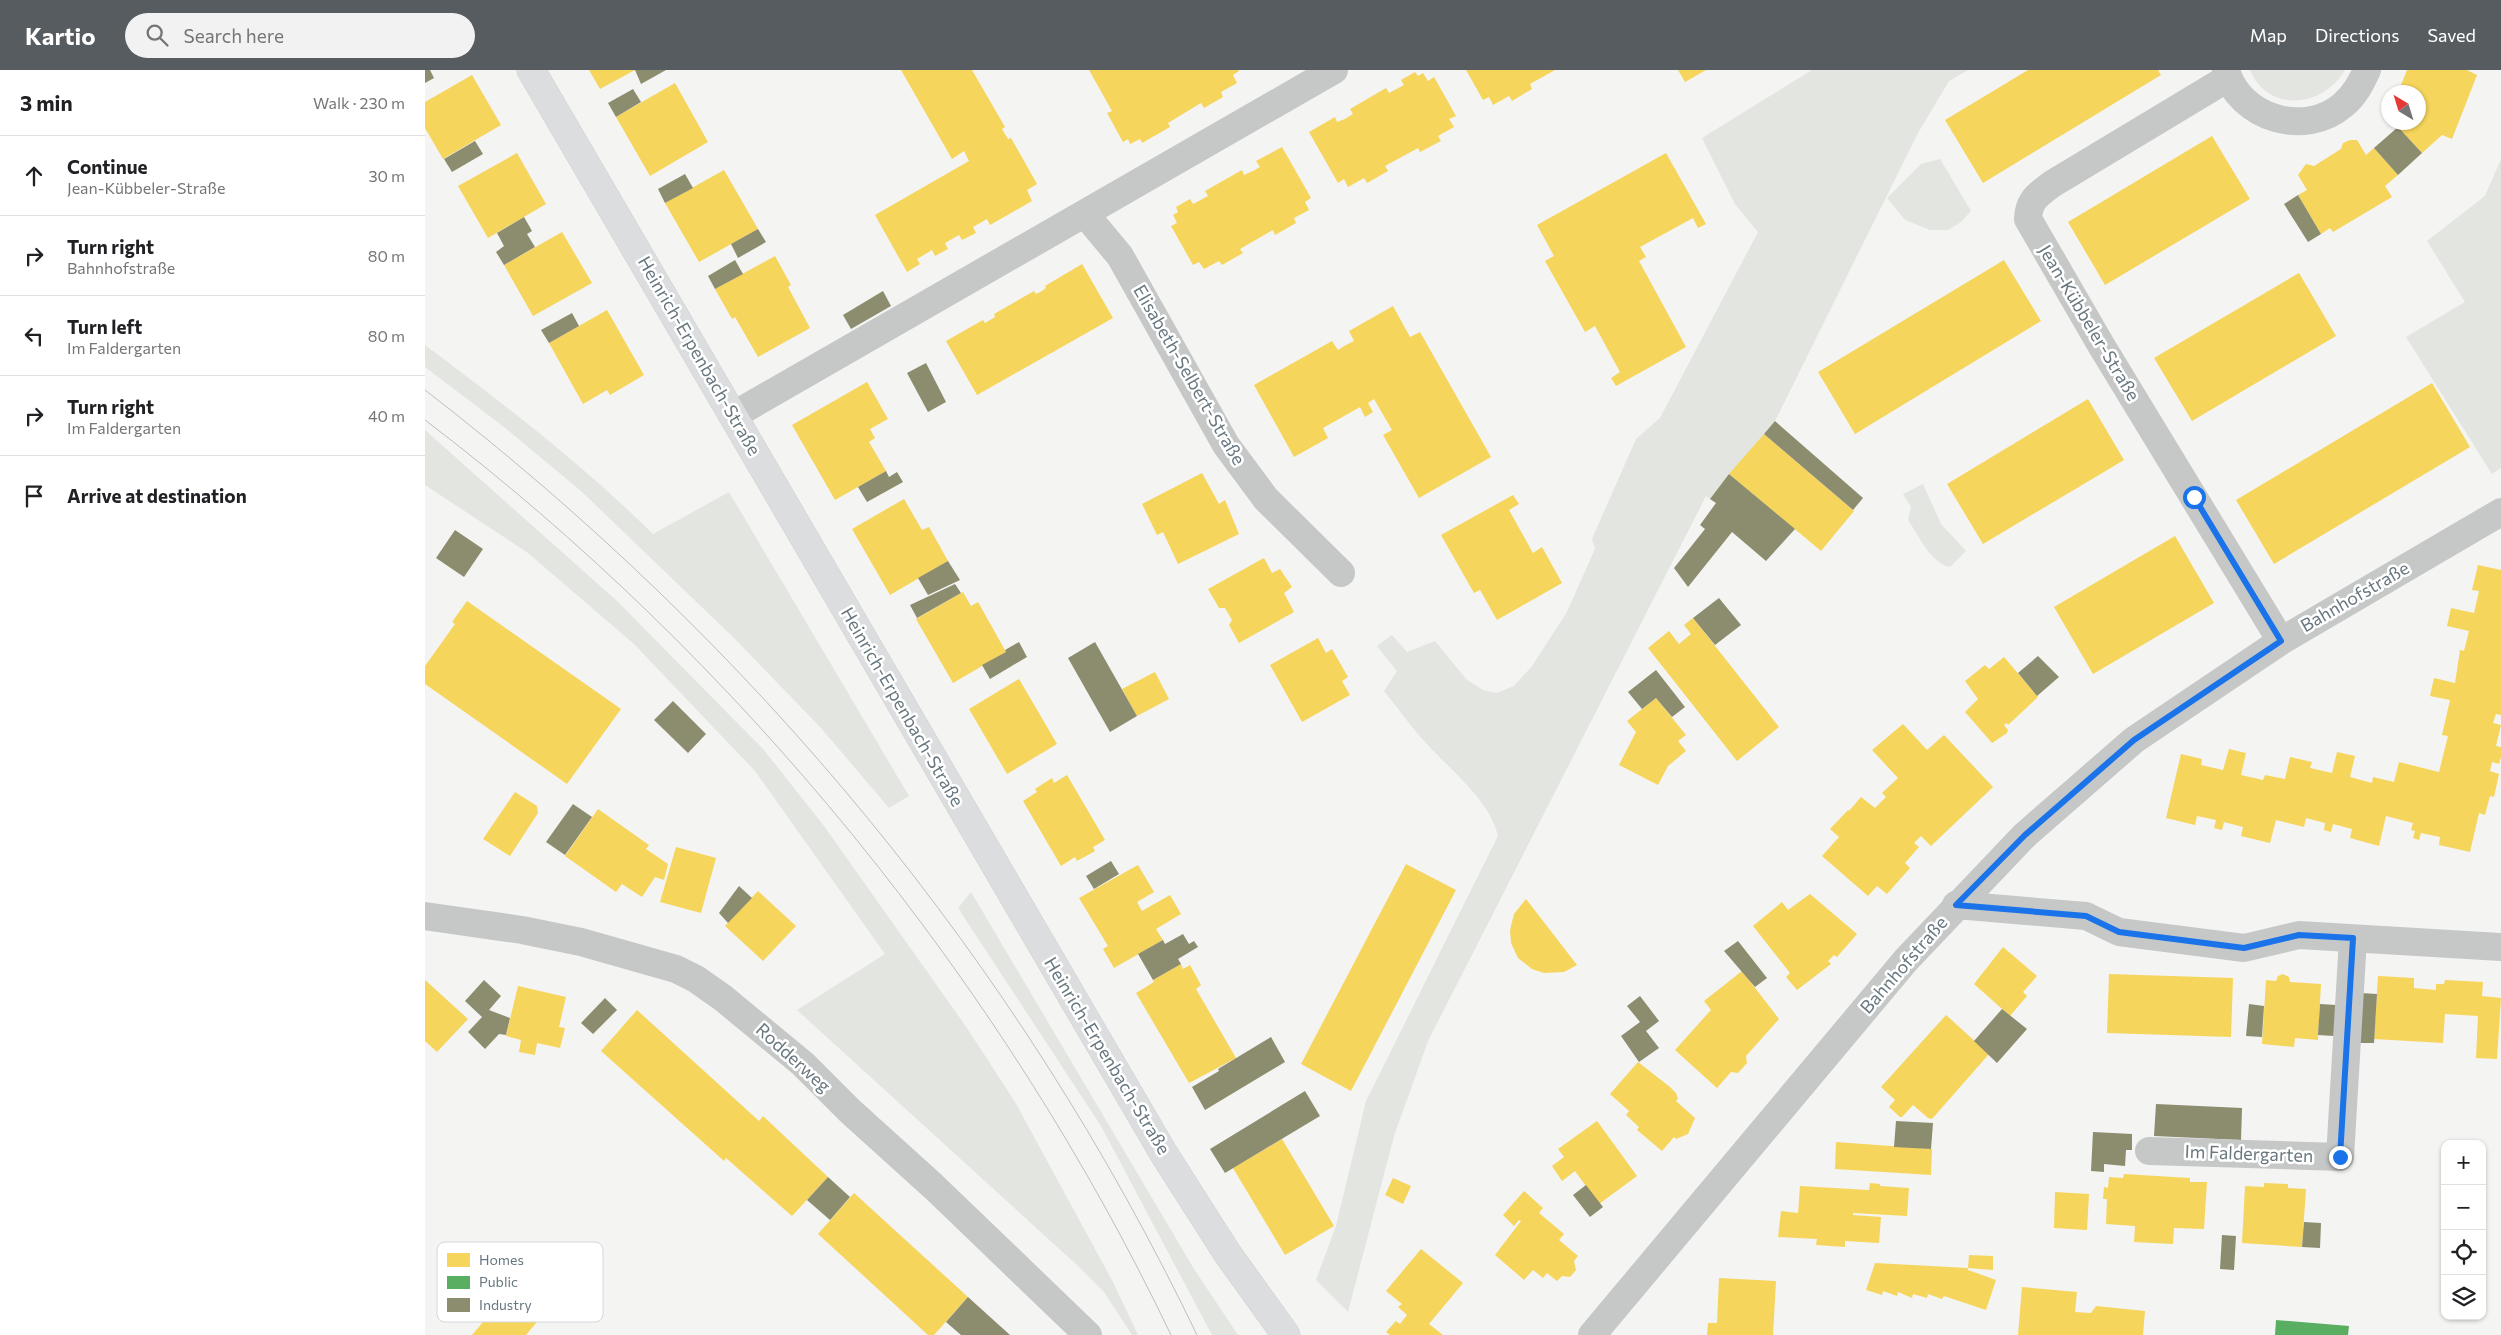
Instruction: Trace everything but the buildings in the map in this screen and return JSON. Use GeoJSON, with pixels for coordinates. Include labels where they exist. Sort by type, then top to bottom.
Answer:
{"type":"FeatureCollection","features":[{"type":"Feature","properties":{"kind":"street","name":"Heinrich-Erpenbach-Straße"},"geometry":{"type":"LineString","coordinates":[[531,70],[1164,1154],[1227,1253],[1286,1335]]}},
{"type":"Feature","properties":{"kind":"street"},"geometry":{"type":"LineString","coordinates":[[734,415],[1334,70]]}},
{"type":"Feature","properties":{"kind":"street","name":"Jean-Kübbeler-Straße"},"geometry":{"type":"LineString","coordinates":[[2281,641],[2101,345],[2028,219],[2029,206],[2037,195],[2052,184],[2227,74],[2241,97],[2258,111],[2279,120],[2301,122],[2323,117],[2343,106],[2358,90],[2367,70]]}},
{"type":"Feature","properties":{"kind":"street","name":"Elisabeth-Selbert-Straße"},"geometry":{"type":"LineString","coordinates":[[1085,214],[1120,256],[1226,445],[1267,499],[1341,573]]}},
{"type":"Feature","properties":{"kind":"street","name":"Bahnhofstraße"},"geometry":{"type":"LineString","coordinates":[[1591,1335],[1907,960],[1956,905],[2025,835],[2134,740],[2281,641],[2501,512]]}},
{"type":"Feature","properties":{"kind":"street"},"geometry":{"type":"LineString","coordinates":[[1956,905],[2086,916],[2119,932],[2244,948],[2299,935],[2501,947]]}},
{"type":"Feature","properties":{"kind":"street","name":"Rodderweg"},"geometry":{"type":"LineString","coordinates":[[425,916],[522,930],[581,942],[676,969],[696,979],[723,998],[803,1064],[850,1111],[933,1186],[1088,1335]]}},
{"type":"Feature","properties":{"kind":"street","name":"Im Faldergarten"},"geometry":{"type":"LineString","coordinates":[[2149,1151],[2340,1157],[2353,938]]}},
{"type":"Feature","properties":{"kind":"shaded area"},"geometry":{"type":"Polygon","coordinates":[[[1812,70],[1968,70],[1949,81],[1918,133],[1775,421],[1710,499],[1706,496],[1428,1041],[1394,1136],[1348,1312],[1316,1280],[1336,1226],[1366,1101],[1498,836],[1494,823],[1478,798],[1420,737],[1384,691],[1397,671],[1377,646],[1392,635],[1407,652],[1435,641],[1466,679],[1483,690],[1497,693],[1514,686],[1532,666],[1567,612],[1595,549],[1592,539],[1636,439],[1660,418],[1758,232],[1735,204],[1702,138],[1812,70]]]}},
{"type":"Feature","properties":{"kind":"shaded area"},"geometry":{"type":"Polygon","coordinates":[[[2250,70],[2345,70],[2336,82],[2324,92],[2310,98],[2296,100],[2282,99],[2269,94],[2258,84],[2250,70]]]}},
{"type":"Feature","properties":{"kind":"shaded area"},"geometry":{"type":"Polygon","coordinates":[[[1940,159],[1971,211],[1961,222],[1948,230],[1930,230],[1905,220],[1887,198],[1921,164],[1940,159]]]}},
{"type":"Feature","properties":{"kind":"shaded area"},"geometry":{"type":"Polygon","coordinates":[[[2501,159],[2501,468],[2492,474],[2406,337],[2465,302],[2427,241],[2485,196],[2501,159]]]}},
{"type":"Feature","properties":{"kind":"shaded area"},"geometry":{"type":"Polygon","coordinates":[[[425,345],[571,459],[653,534],[729,492],[909,796],[889,808],[821,728],[735,639],[581,491],[504,427],[425,367],[425,345]]]}},
{"type":"Feature","properties":{"kind":"shaded area"},"geometry":{"type":"Polygon","coordinates":[[[425,430],[617,601],[764,750],[824,826],[967,1028],[1015,1102],[1113,1282],[1138,1335],[1132,1335],[1104,1292],[1078,1266],[797,1010],[885,954],[755,771],[634,644],[528,553],[425,485],[425,430]]]}},
{"type":"Feature","properties":{"kind":"shaded area"},"geometry":{"type":"Polygon","coordinates":[[[1923,484],[1941,524],[1966,551],[1950,567],[1943,565],[1931,555],[1908,520],[1911,507],[1903,494],[1923,484]]]}},
{"type":"Feature","properties":{"kind":"shaded area"},"geometry":{"type":"Polygon","coordinates":[[[971,892],[1194,1269],[1238,1335],[1212,1335],[1101,1126],[958,908],[971,892]]]}},
{"type":"Feature","properties":{"kind":"tram line"},"geometry":{"type":"LineString","coordinates":[[425,390],[545,488],[659,592],[766,702],[867,817],[960,938],[1047,1065],[1126,1197],[1197,1335]]}},
{"type":"Feature","properties":{"kind":"tram line"},"geometry":{"type":"LineString","coordinates":[[425,420],[540,513],[649,613],[754,720],[852,834],[943,952],[1027,1076],[1103,1204],[1171,1335]]}},
{"type":"Feature","properties":{"kind":"route"},"geometry":{"type":"LineString","coordinates":[[2194,497],[2281,641],[2134,740],[2025,835],[1956,905],[2086,916],[2119,932],[2244,948],[2299,935],[2353,938],[2340,1157]]}}]}
